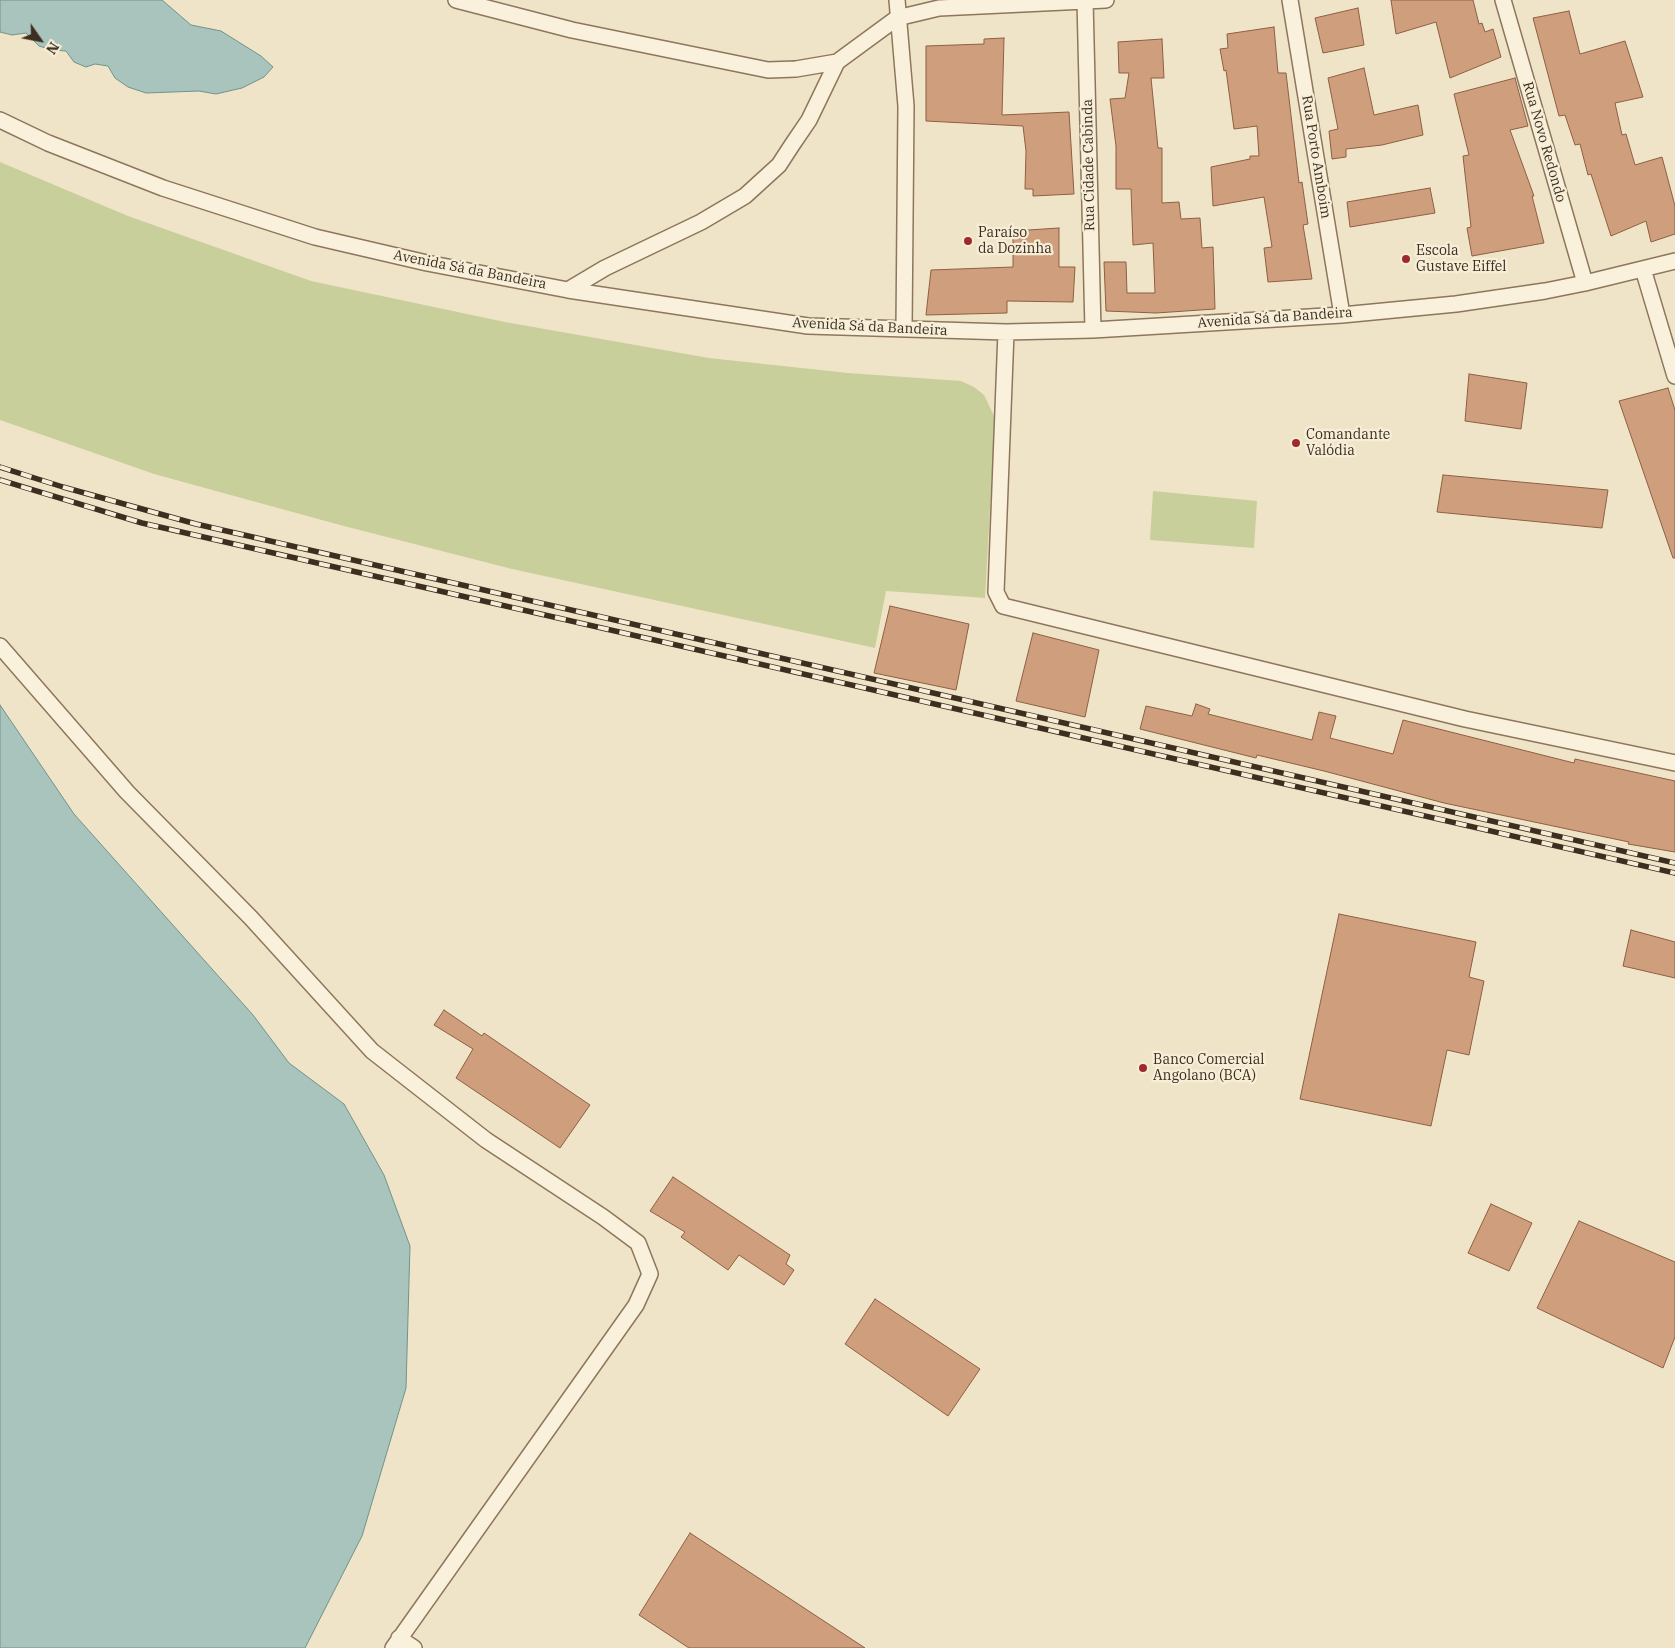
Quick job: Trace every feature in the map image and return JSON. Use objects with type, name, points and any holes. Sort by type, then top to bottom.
[{"type":"street","points":[[456,0],[572,30],[768,70],[796,69],[836,62],[897,18],[939,8],[1106,0]]},
{"type":"street","points":[[897,0],[897,18],[906,106],[904,329]]},
{"type":"street","name":"Rua Porto Amboim","points":[[1290,0],[1342,315]]},
{"type":"street","name":"Rua Novo Redondo","points":[[1503,0],[1585,284]]},
{"type":"street","name":"Rua Cidade Cabinda","points":[[1085,1],[1093,330]]},
{"type":"street","points":[[568,290],[605,268],[701,222],[745,196],[778,165],[809,120],[836,62]]},
{"type":"street","name":"Avenida Sá da Bandeira","points":[[0,120],[48,142],[163,188],[315,237],[427,263],[568,290],[808,326],[1006,332],[1093,330],[1342,315],[1456,304],[1585,284],[1675,261]]},
{"type":"street","points":[[1642,269],[1675,376]]},
{"type":"street","points":[[1006,332],[996,592],[1003,606],[1465,719],[1675,763]]},
{"type":"street","points":[[0,646],[128,792],[251,918],[372,1051],[486,1140],[603,1217],[638,1243],[650,1274],[636,1305],[396,1643],[414,1648]]},
{"type":"green space","points":[[0,162],[128,216],[311,281],[505,322],[709,358],[848,373],[961,381],[974,387],[984,395],[995,418],[985,598],[886,591],[875,648],[512,569],[340,525],[154,474],[0,420]]},
{"type":"green space","points":[[1153,491],[1257,501],[1254,548],[1150,540]]},
{"type":"water","points":[[0,0],[162,0],[191,25],[221,31],[261,56],[273,67],[264,77],[242,88],[216,94],[199,91],[146,93],[128,87],[115,78],[108,66],[95,64],[86,67],[74,62],[66,51],[52,50],[39,46],[26,33],[12,35],[0,32]]},
{"type":"water","points":[[0,705],[74,814],[253,1015],[289,1063],[344,1104],[384,1175],[410,1246],[406,1388],[362,1536],[305,1648],[0,1648]]},
{"type":"building","points":[[1391,0],[1473,0],[1479,24],[1482,23],[1485,32],[1493,29],[1501,57],[1450,78],[1436,22],[1396,34]]},
{"type":"building","points":[[1358,8],[1364,45],[1323,53],[1315,18]]},
{"type":"building","points":[[1569,11],[1580,54],[1625,41],[1643,97],[1615,103],[1622,135],[1626,134],[1635,165],[1662,157],[1675,206],[1675,234],[1651,242],[1646,221],[1611,236],[1591,174],[1588,175],[1580,144],[1575,145],[1565,115],[1559,116],[1533,18]]},
{"type":"building","points":[[1274,27],[1278,73],[1286,73],[1299,183],[1302,182],[1308,224],[1303,225],[1312,279],[1268,282],[1264,248],[1272,247],[1264,197],[1213,206],[1211,167],[1250,159],[1250,156],[1259,156],[1257,126],[1234,129],[1226,70],[1224,71],[1220,49],[1228,48],[1227,34]]},
{"type":"building","points":[[1004,38],[1002,115],[1069,112],[1074,194],[1033,196],[1033,189],[1025,189],[1026,151],[1023,126],[926,121],[926,46],[984,44],[984,39]]},
{"type":"building","points":[[1162,39],[1164,78],[1151,78],[1158,148],[1162,148],[1162,203],[1179,202],[1181,219],[1200,218],[1202,248],[1213,247],[1215,309],[1156,313],[1106,311],[1104,262],[1126,262],[1127,293],[1155,293],[1153,243],[1133,245],[1131,189],[1116,189],[1116,146],[1110,99],[1125,98],[1129,73],[1119,73],[1118,42]]},
{"type":"building","points":[[1364,68],[1374,115],[1418,105],[1423,135],[1382,145],[1346,149],[1346,157],[1332,159],[1329,131],[1338,129],[1328,78]]},
{"type":"building","points":[[1515,78],[1528,126],[1510,130],[1534,196],[1532,196],[1544,243],[1472,256],[1467,228],[1471,227],[1463,156],[1469,155],[1454,94]]},
{"type":"building","points":[[1430,188],[1435,213],[1350,227],[1347,202]]},
{"type":"building","points":[[1059,228],[1059,267],[1075,267],[1073,302],[1007,301],[1007,313],[926,315],[931,270],[1013,267],[1013,231]]},
{"type":"building","points":[[1469,374],[1527,383],[1521,429],[1465,421]]},
{"type":"building","points":[[1668,388],[1675,410],[1675,558],[1673,558],[1619,401]]},
{"type":"building","points":[[1443,475],[1608,490],[1602,528],[1437,512]]},
{"type":"building","points":[[890,606],[969,624],[956,690],[874,673]]},
{"type":"building","points":[[1033,633],[1099,650],[1085,717],[1016,701]]},
{"type":"building","points":[[1196,704],[1210,709],[1208,714],[1312,740],[1319,712],[1336,716],[1330,738],[1393,754],[1403,720],[1574,763],[1575,759],[1675,781],[1675,852],[1628,844],[1629,842],[1444,803],[1324,771],[1257,755],[1256,758],[1140,729],[1146,706],[1192,716]]},
{"type":"building","points":[[1339,914],[1476,942],[1469,977],[1484,981],[1469,1055],[1447,1050],[1431,1126],[1300,1099]]},
{"type":"building","points":[[1631,930],[1675,942],[1675,978],[1623,966]]},
{"type":"building","points":[[444,1010],[482,1036],[484,1033],[590,1105],[560,1148],[456,1078],[473,1049],[434,1025]]},
{"type":"building","points":[[673,1177],[790,1255],[786,1264],[794,1270],[784,1285],[739,1255],[728,1270],[681,1237],[685,1232],[650,1211]]},
{"type":"building","points":[[1491,1204],[1532,1223],[1509,1271],[1468,1253]]},
{"type":"building","points":[[1579,1221],[1675,1262],[1675,1337],[1663,1368],[1537,1308]]},
{"type":"building","points":[[875,1299],[980,1369],[948,1416],[845,1344]]},
{"type":"building","points":[[690,1533],[865,1648],[689,1648],[639,1615]]},
{"type":"railway","points":[[0,467],[63,487],[196,524],[1675,863]]},
{"type":"railway","points":[[0,480],[142,523],[1675,873]]},
{"type":"place","name":"Paraíso da Dozinha","points":[[968,241]]},
{"type":"place","name":"Escola Gustave Eiffel","points":[[1406,259]]},
{"type":"place","name":"Comandante Valódia","points":[[1296,443]]},
{"type":"place","name":"Banco Comercial Angolano (BCA)","points":[[1143,1068]]}]
